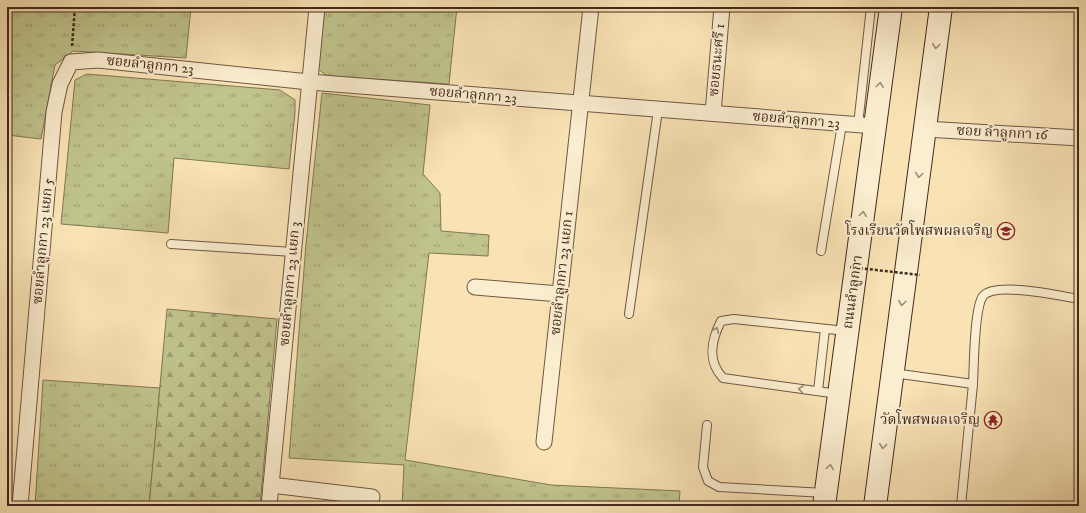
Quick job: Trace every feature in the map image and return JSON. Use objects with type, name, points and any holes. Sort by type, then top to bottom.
[{"type":"main road","name":"ถนนลำลูกกา","points":[[825,500],[848,332],[867,126],[891,7]]},
{"type":"main road","points":[[875,506],[941,7]]},
{"type":"street","name":"ซอยลำลูกกา 23 แยก 3","points":[[268,506],[317,7]]},
{"type":"street","name":"ซอยลำลูกกา 23 แยก 1","points":[[544,442],[590,7]]},
{"type":"street","name":"ซอยธนะศรี 1","points":[[713,113],[722,7]]},
{"type":"street","name":"ซอยลำลูกกา 23","points":[[71,62],[98,60],[309,82],[867,126]]},
{"type":"street","name":"ซอยลำลูกกา 23 แยก 5","points":[[20,506],[54,112],[60,84],[71,62]]},
{"type":"street","name":"ซอย ลำลูกกา 16","points":[[925,129],[1079,138]]},
{"type":"street","points":[[475,287],[560,294]]},
{"type":"street","points":[[271,485],[372,497]]},
{"type":"lane","points":[[867,126],[871,7]]},
{"type":"lane","points":[[629,314],[658,110]]},
{"type":"lane","points":[[821,251],[842,124]]},
{"type":"lane","points":[[171,244],[293,252]]},
{"type":"lane","points":[[961,506],[973,384],[978,311],[983,296],[991,290],[1004,288],[1079,299]]},
{"type":"lane","points":[[839,394],[723,378],[715,369],[711,354],[714,334],[720,321],[734,319],[848,332]]},
{"type":"lane","points":[[818,391],[826,330]]},
{"type":"lane","points":[[893,373],[973,384]]},
{"type":"lane","points":[[707,425],[703,467],[708,481],[719,487],[825,500]]},
{"type":"path","points":[[71,62],[75,7]]},
{"type":"path","points":[[850,267],[920,275]]},
{"type":"green space","points":[[7,7],[191,7],[186,58],[73,51],[55,65],[41,139],[7,135]]},
{"type":"green space","points":[[325,7],[457,7],[449,84],[327,76],[317,68]]},
{"type":"green space","points":[[87,74],[280,90],[295,100],[289,169],[174,158],[168,233],[61,224],[75,80]]},
{"type":"green space","points":[[322,93],[430,105],[423,174],[440,193],[441,231],[489,235],[488,256],[429,253],[405,460],[551,485],[680,491],[679,506],[402,506],[404,465],[289,458],[306,244]]},
{"type":"green space","points":[[167,309],[277,319],[260,506],[149,506]]},
{"type":"green space","points":[[43,380],[160,388],[149,506],[35,506]]},
{"type":"place","name":"โรงเรียนวัดโพสพผลเจริญ","points":[[1006,231]]},
{"type":"place","name":"วัดโพสพผลเจริญ","points":[[993,420]]}]
